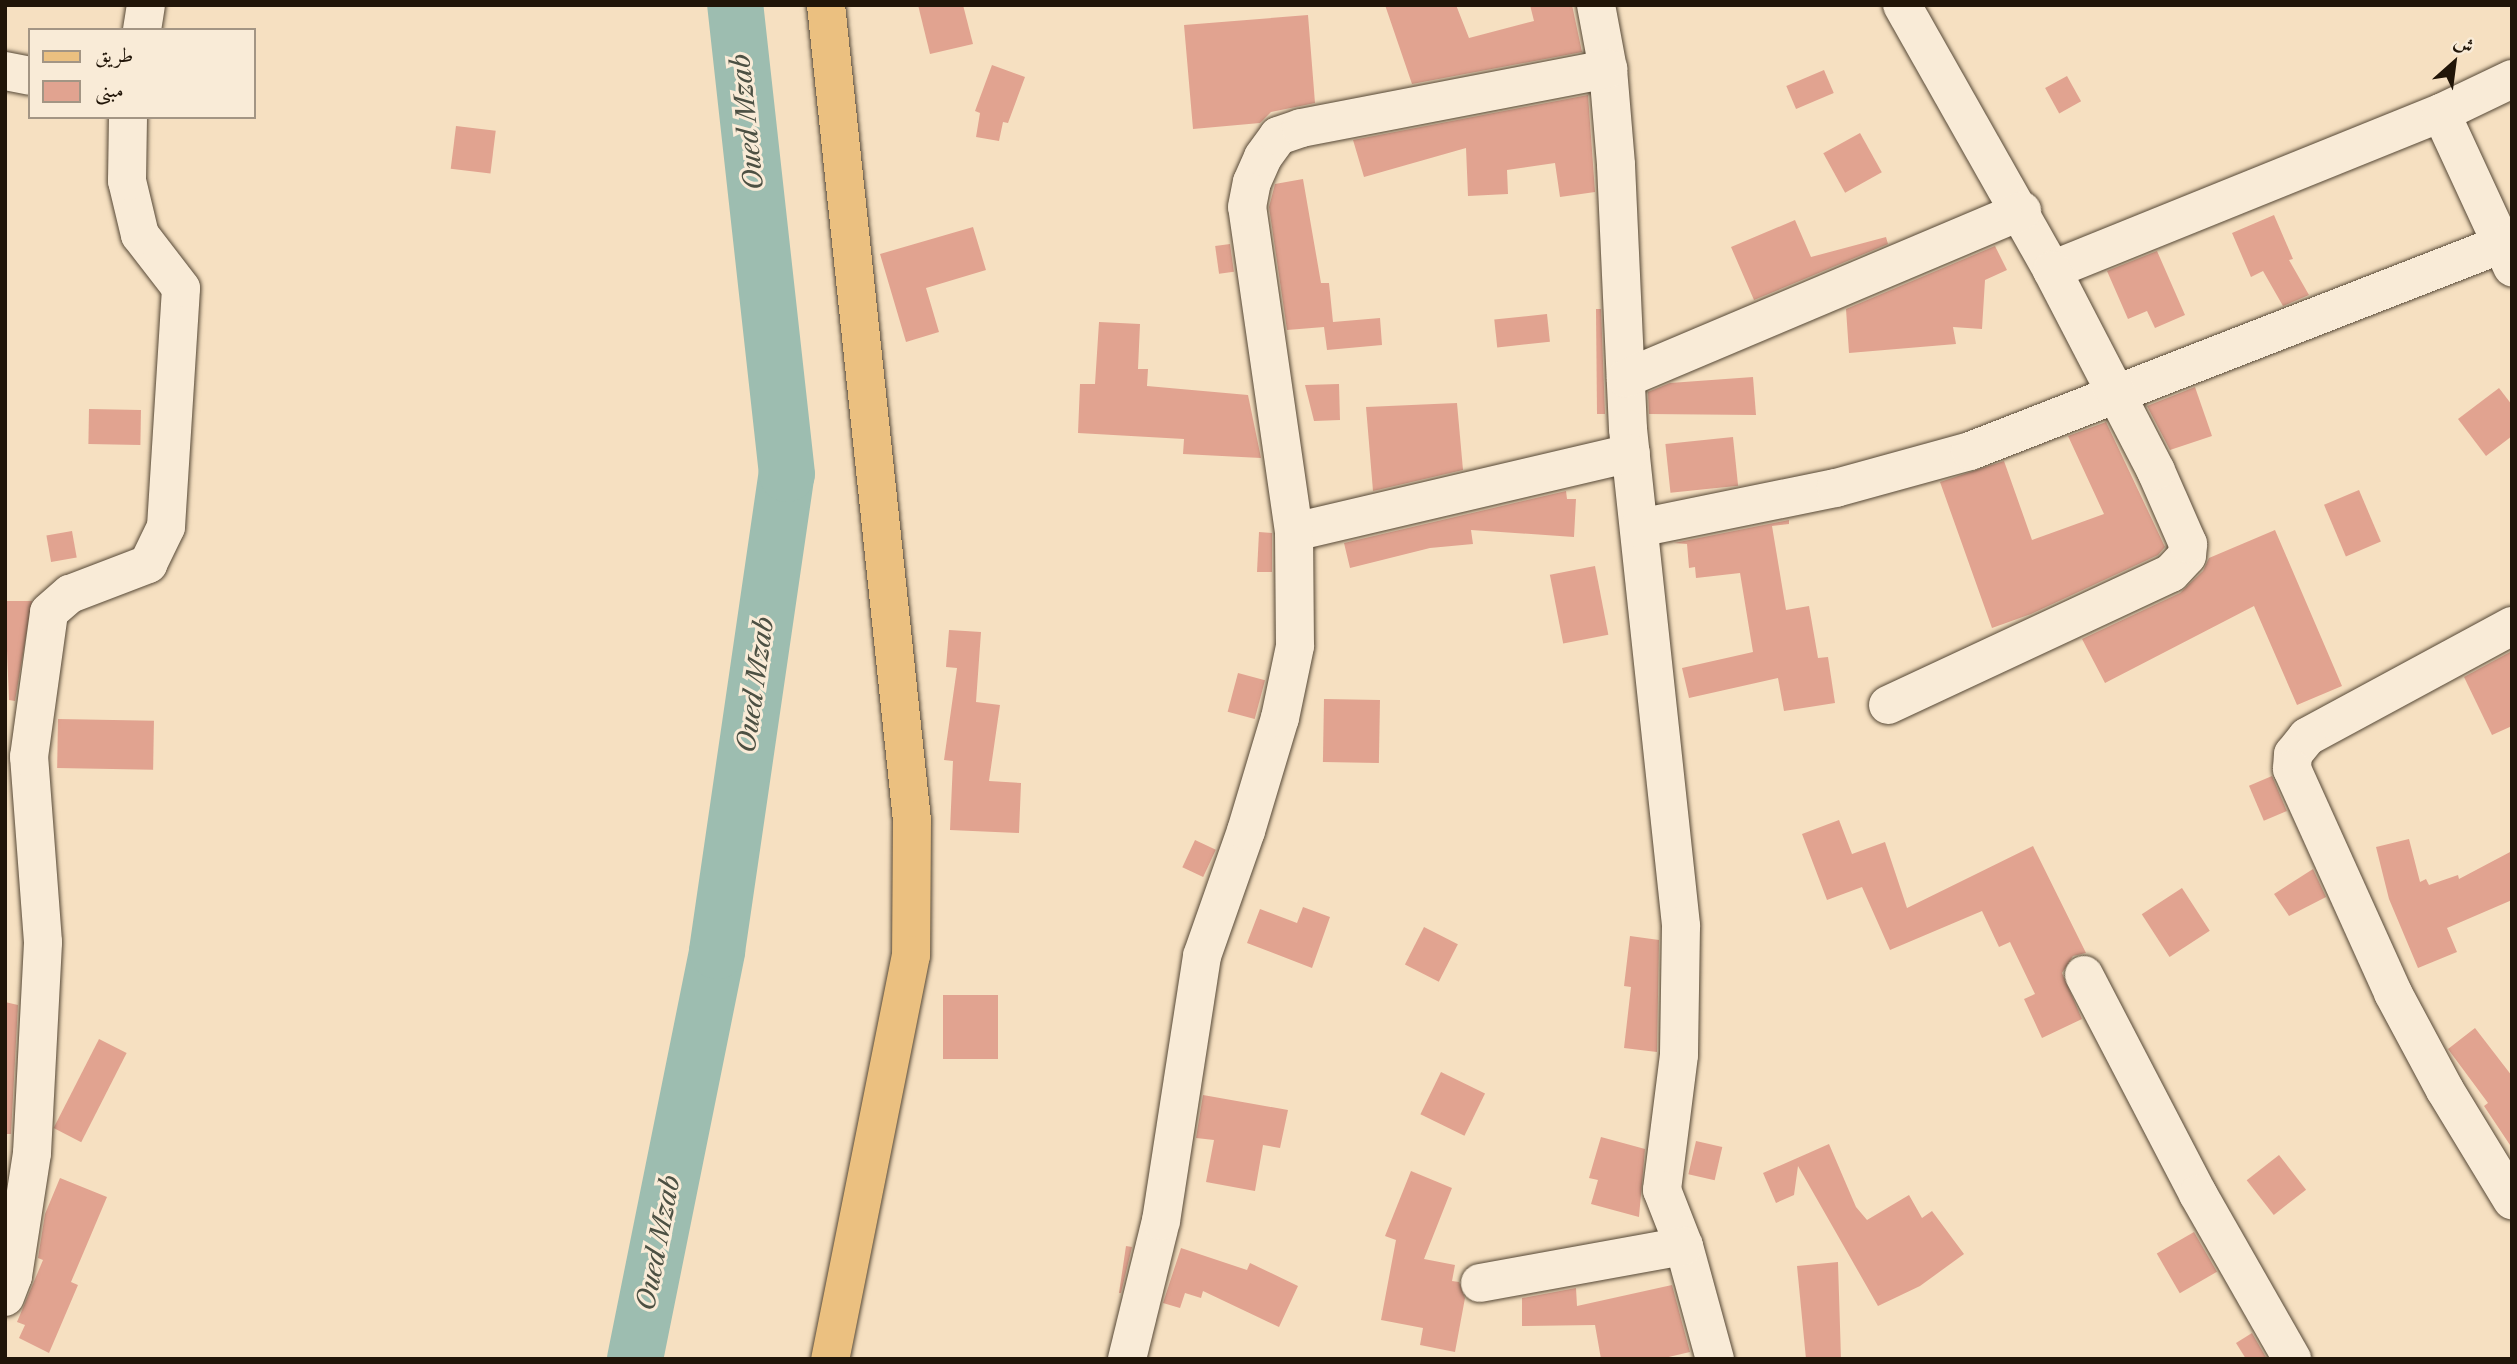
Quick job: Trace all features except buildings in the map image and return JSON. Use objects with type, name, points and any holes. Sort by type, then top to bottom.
[{"type":"main road","points":[[827,5],[912,820],[911,956],[830,1359]]},
{"type":"street","points":[[142,28],[146,5]]},
{"type":"street","points":[[1888,705],[2182,564],[2188,544],[2156,471],[2114,398],[2022,211],[1902,5]]},
{"type":"street","points":[[1600,7],[1608,69],[1631,453],[1681,926],[1679,1055],[1662,1190],[1684,1246],[1715,1359]]},
{"type":"street","points":[[1127,1359],[1161,1221],[1202,956],[1250,818],[1295,646],[1294,532],[1247,207],[1263,157],[1278,136],[1301,128],[1608,69]]},
{"type":"street","points":[[5,71],[28,76]]},
{"type":"street","points":[[2052,270],[2441,113],[2512,79]]},
{"type":"street","points":[[1639,528],[1836,488],[1970,451],[2507,255],[2441,113]]},
{"type":"street","points":[[5,1297],[13,1276],[32,1153],[43,942],[17,766],[49,612],[70,594],[148,564],[166,527],[181,288],[140,235],[127,181],[128,119]]},
{"type":"street","points":[[1626,378],[2022,211]]},
{"type":"street","points":[[1294,532],[1631,453]]},
{"type":"street","points":[[2512,626],[2307,737],[2293,754],[2292,769],[2393,993],[2445,1090],[2512,1200]]},
{"type":"street","points":[[2084,975],[2198,1194],[2292,1359]]},
{"type":"street","points":[[1480,1283],[1684,1246]]},
{"type":"waterway","name":"Oued Mzab","points":[[635,1359],[717,951],[787,474],[735,5]]}]
